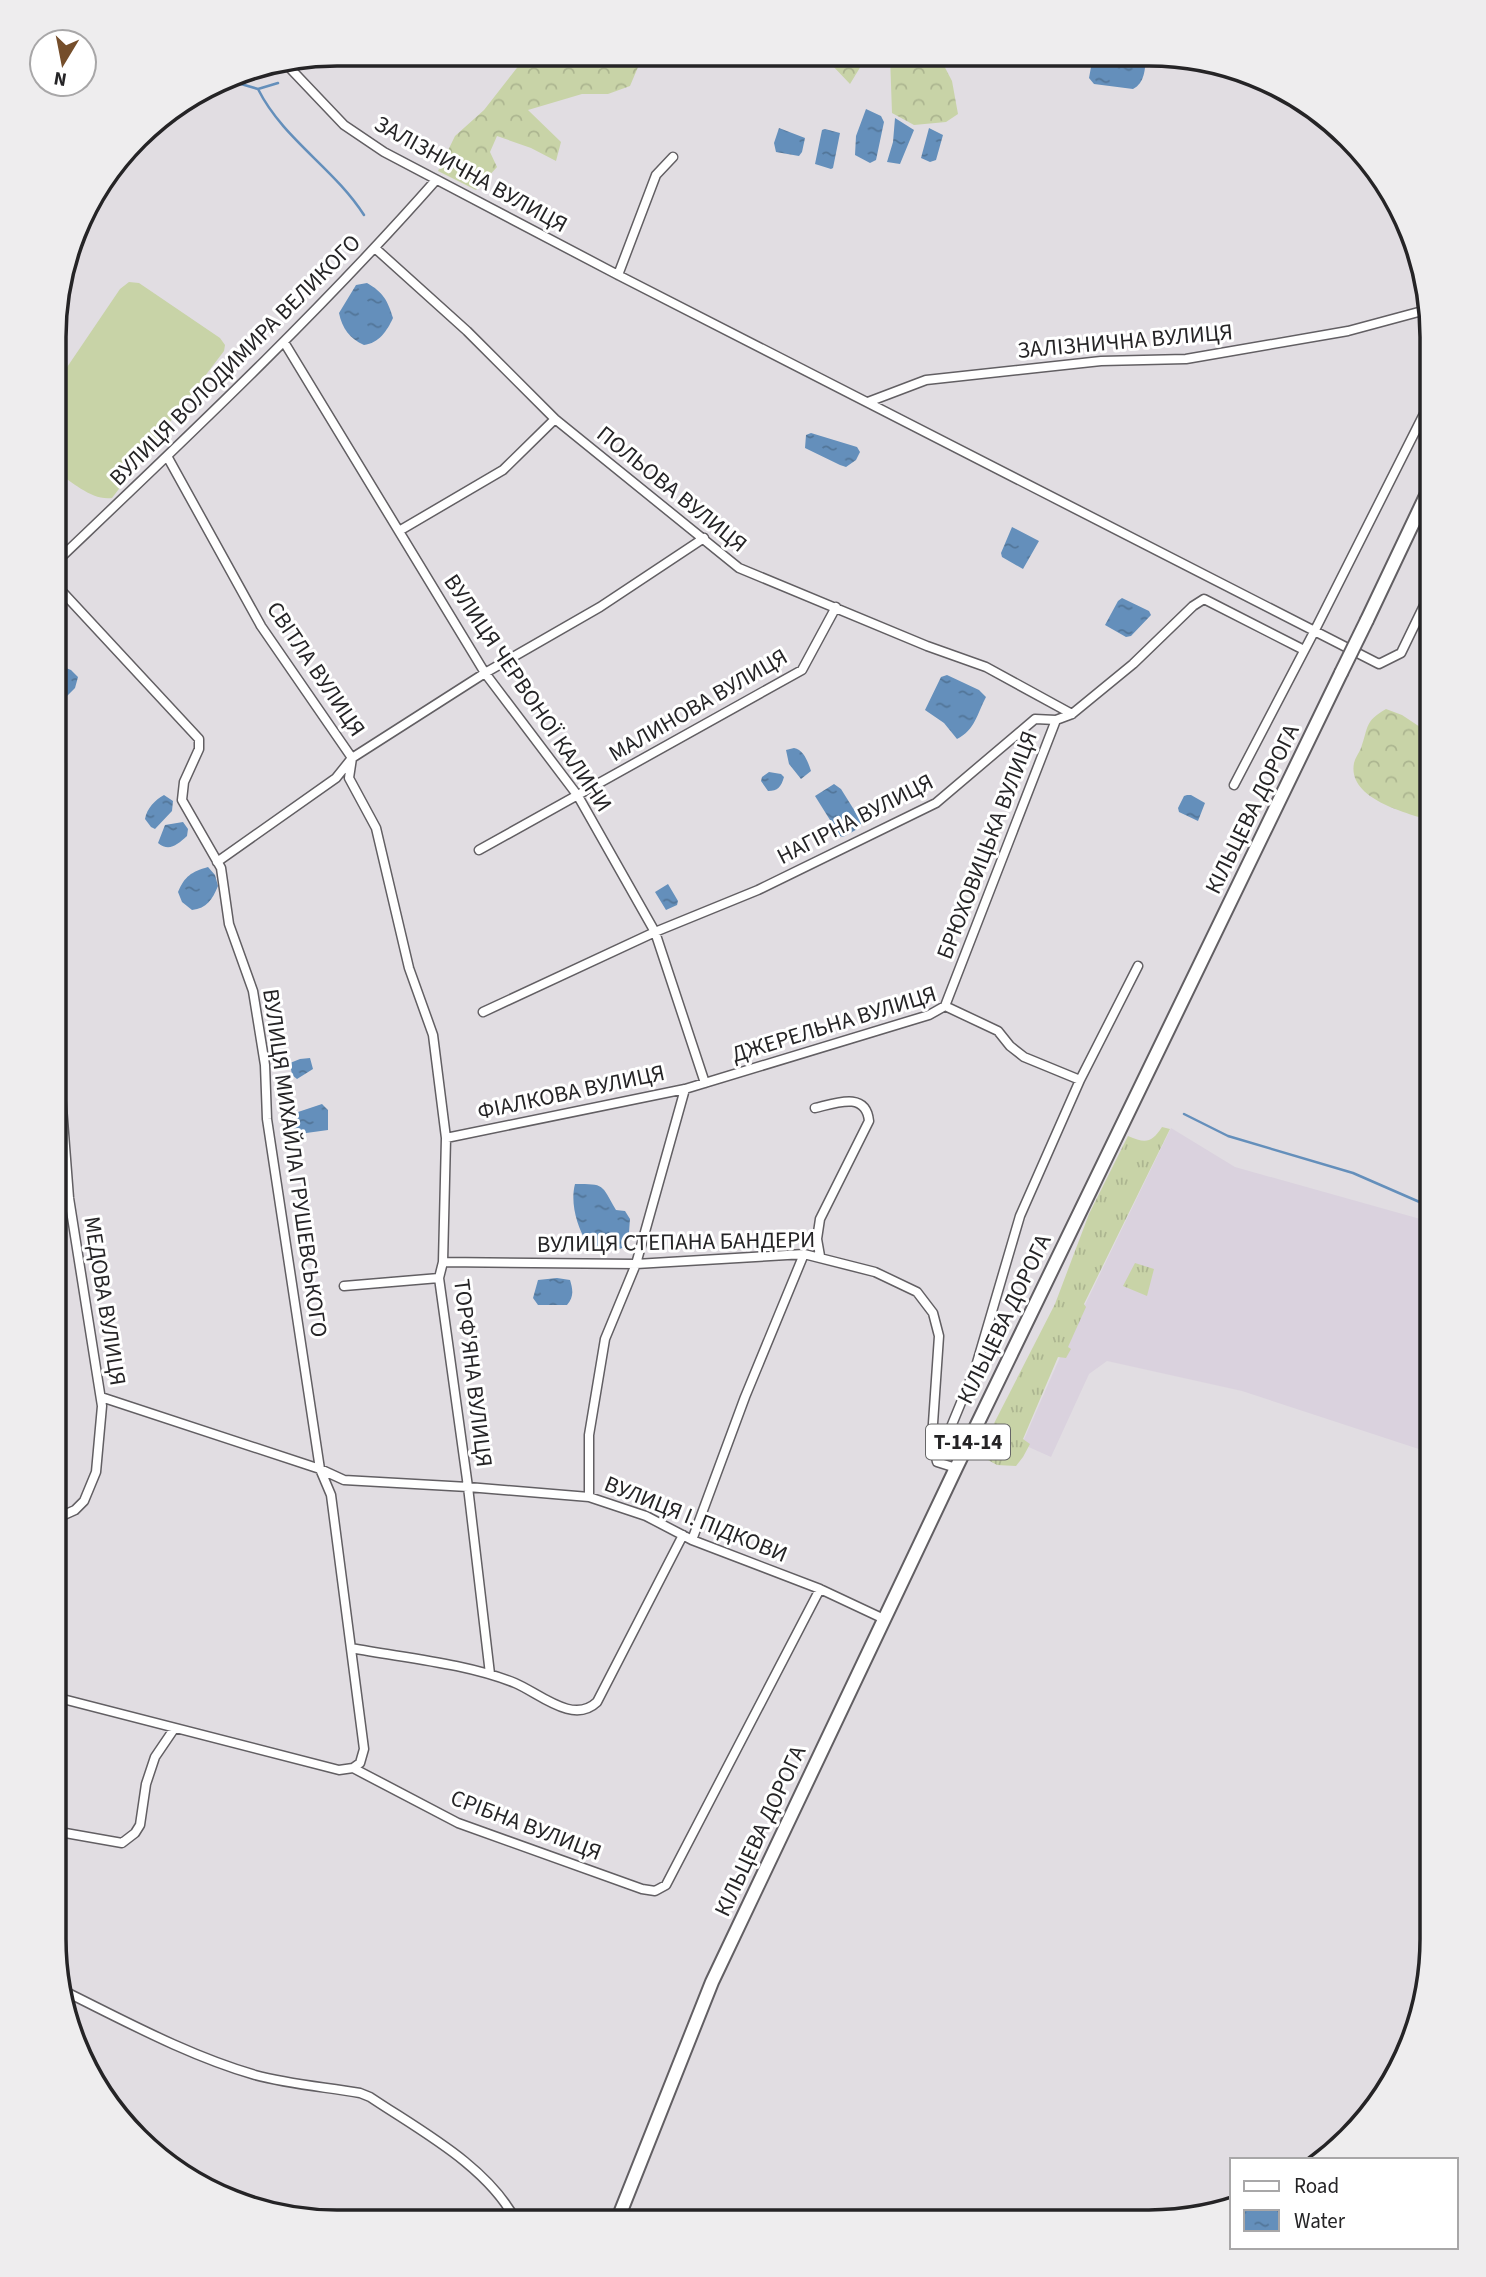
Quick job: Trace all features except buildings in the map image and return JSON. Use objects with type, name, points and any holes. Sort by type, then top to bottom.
[{"type":"highway","name":"КІЛЬЦЕВА ДОРОГА","points":[[621,2210],[712,1982],[956,1468],[1420,508]]},
{"type":"street","name":"ЗАЛІЗНИЧНА ВУЛИЦЯ","points":[[292,71],[344,125],[384,152],[618,275],[1379,664],[1390,661],[1401,653],[1420,614]]},
{"type":"street","points":[[618,275],[656,175],[673,157]]},
{"type":"street","name":"ВУЛИЦЯ ВОЛОДИМИРА ВЕЛИКОГО","points":[[66,552],[284,342],[376,249],[436,180]]},
{"type":"street","name":"ПОЛЬОВА ВУЛИЦЯ","points":[[376,249],[467,331],[555,419],[738,568],[995,671],[1072,714]]},
{"type":"street","name":"ЗАЛІЗНИЧНА ВУЛИЦЯ","points":[[868,402],[926,380],[1101,361],[1186,359],[1348,331],[1418,312]]},
{"type":"street","name":"ВУЛИЦЯ ЧЕРВОНОЇ КАЛИНИ","points":[[284,342],[485,673],[578,796],[655,932],[705,1083]]},
{"type":"street","points":[[399,531],[503,470],[555,419]]},
{"type":"street","points":[[1234,785],[1420,422]]},
{"type":"street","name":"СВІТЛА ВУЛИЦЯ","points":[[167,456],[261,626],[352,758],[349,778],[376,828],[409,968],[433,1035]]},
{"type":"street","points":[[217,862],[335,778],[352,758],[485,673],[600,607],[704,538]]},
{"type":"street","name":"ВУЛИЦЯ МИХАЙЛА ГРУШЕВСЬКОГО","points":[[66,596],[199,738],[199,749],[184,782],[182,800],[220,868],[229,924],[253,991],[265,1065],[267,1119],[320,1469],[331,1495],[364,1749],[360,1763],[353,1768]]},
{"type":"street","name":"БРЮХОВИЦЬКА ВУЛИЦЯ","points":[[945,1006],[1056,720],[1072,714],[1133,664],[1193,606],[1204,599],[1304,650]]},
{"type":"street","name":"МАЛИНОВА ВУЛИЦЯ","points":[[479,849],[802,670],[836,607]]},
{"type":"street","name":"НАГІРНА ВУЛИЦЯ","points":[[482,1012],[655,932],[758,890],[936,803],[1035,719],[1056,720]]},
{"type":"street","points":[[956,1468],[937,1462],[976,1366],[1020,1216],[1080,1080],[1138,965]]},
{"type":"street","name":"ДЖЕРЕЛЬНА ВУЛИЦЯ","points":[[705,1083],[929,1015],[945,1006],[998,1031],[1010,1046],[1024,1057],[1080,1080]]},
{"type":"street","name":"ТОРФ'ЯНА ВУЛИЦЯ","points":[[433,1035],[446,1138],[443,1262],[439,1278],[468,1486],[490,1674]]},
{"type":"street","name":"ФІАЛКОВА ВУЛИЦЯ","points":[[446,1138],[705,1083]]},
{"type":"street","points":[[589,1497],[589,1434],[605,1339],[636,1264],[685,1089]]},
{"type":"street","points":[[815,1108],[853,1100],[861,1103],[869,1115],[869,1121],[820,1219],[817,1239],[820,1256]]},
{"type":"street","name":"МЕДОВА ВУЛИЦЯ","points":[[66,1159],[69,1198],[101,1397],[96,1472],[84,1501],[66,1514]]},
{"type":"street","points":[[66,1201],[69,1198]]},
{"type":"street","points":[[692,1540],[745,1397],[804,1254]]},
{"type":"street","name":"ВУЛИЦЯ СТЕПАНА БАНДЕРИ","points":[[443,1262],[636,1264],[804,1254],[875,1272],[917,1292],[933,1313],[939,1336],[932,1438],[937,1462]]},
{"type":"street","points":[[344,1286],[439,1278]]},
{"type":"street","name":"ВУЛИЦЯ І. ПІДКОВИ","points":[[101,1397],[320,1469],[344,1480],[468,1486],[589,1497],[646,1516],[692,1540],[820,1589],[884,1619]]},
{"type":"street","points":[[351,1648],[490,1674],[517,1684],[568,1710],[590,1709],[597,1702],[682,1535]]},
{"type":"street","name":"СРІБНА ВУЛИЦЯ","points":[[66,1699],[339,1770],[353,1768],[458,1823],[642,1889],[655,1891],[666,1885],[820,1589]]},
{"type":"street","points":[[66,1833],[122,1843],[135,1833],[140,1825],[146,1783],[155,1757],[173,1729]]},
{"type":"street","points":[[73,1995],[178,2048],[262,2077],[360,2093],[370,2097],[465,2161],[510,2210]]},
{"type":"shaded area","points":[[1171,1128],[1235,1167],[1420,1219],[1420,1449],[1242,1391],[1107,1361],[1089,1374],[1051,1457],[1022,1444],[1064,1348]]},
{"type":"green space","points":[[518,66],[638,66],[630,86],[608,94],[582,94],[528,110],[561,142],[556,161],[531,148],[497,136],[490,152],[497,167],[476,190],[438,171],[455,136],[484,110]]},
{"type":"green space","points":[[833,66],[861,66],[850,84]]},
{"type":"green space","points":[[890,66],[944,66],[952,81],[958,114],[946,122],[914,125],[892,113]]},
{"type":"green space","points":[[129,282],[139,283],[220,338],[225,345],[224,351],[112,498],[105,498],[90,494],[66,479],[66,369],[120,289]]},
{"type":"green space","points":[[1386,709],[1402,715],[1420,727],[1420,817],[1394,809],[1369,795],[1354,776],[1355,761],[1368,725]]},
{"type":"green space","points":[[1162,1127],[1170,1129],[1084,1304],[1086,1307],[1068,1347],[1071,1349],[1066,1358],[1058,1357],[1023,1439],[1030,1444],[1016,1466],[997,1465],[988,1460],[984,1443],[1055,1304],[1089,1214],[1128,1136],[1139,1140],[1151,1139]]},
{"type":"green space","points":[[1135,1263],[1154,1269],[1147,1296],[1123,1286]]},
{"type":"water","points":[[1091,66],[1145,66],[1142,79],[1133,89],[1094,84],[1089,78]]},
{"type":"water","points":[[866,109],[881,116],[884,122],[876,160],[870,163],[855,155],[856,136]]},
{"type":"water","points":[[895,118],[914,130],[900,164],[887,162],[893,142]]},
{"type":"water","points":[[779,128],[805,138],[799,156],[776,152],[774,143]]},
{"type":"water","points":[[929,128],[943,135],[936,160],[930,162],[921,158]]},
{"type":"water","points":[[822,130],[840,133],[831,169],[815,164]]},
{"type":"water","points":[[367,283],[384,298],[393,318],[382,336],[364,345],[347,332],[339,313],[356,285]]},
{"type":"water","points":[[811,433],[857,447],[860,452],[856,460],[846,467],[840,465],[805,448],[806,435]]},
{"type":"water","points":[[1012,527],[1039,541],[1023,569],[1002,557],[1001,553]]},
{"type":"water","points":[[1122,598],[1149,611],[1151,615],[1131,636],[1126,637],[1105,625]]},
{"type":"water","points":[[66,668],[78,677],[75,688],[66,697]]},
{"type":"water","points":[[947,675],[979,690],[986,697],[972,726],[957,739],[944,723],[925,710],[941,677]]},
{"type":"water","points":[[794,748],[803,754],[811,771],[801,779],[789,764],[786,750]]},
{"type":"water","points":[[769,772],[784,777],[779,788],[768,791],[761,781]]},
{"type":"water","points":[[834,784],[841,789],[861,821],[861,827],[843,837],[815,796]]},
{"type":"water","points":[[164,795],[173,801],[172,811],[155,829],[145,819],[146,815],[152,805]]},
{"type":"water","points":[[1187,795],[1205,803],[1198,821],[1179,812],[1178,808]]},
{"type":"water","points":[[183,822],[188,829],[187,836],[169,847],[158,843],[165,825]]},
{"type":"water","points":[[208,867],[215,875],[218,886],[208,903],[192,910],[182,902],[178,892],[189,875]]},
{"type":"water","points":[[668,884],[678,901],[677,905],[666,910],[655,892]]},
{"type":"water","points":[[310,1058],[313,1069],[297,1079],[292,1075],[290,1063]]},
{"type":"water","points":[[322,1104],[328,1110],[328,1130],[299,1134],[292,1128],[292,1114]]},
{"type":"water","points":[[575,1184],[601,1187],[616,1210],[625,1211],[630,1219],[628,1245],[613,1250],[587,1243],[575,1215]]},
{"type":"water","points":[[538,1280],[570,1280],[572,1293],[567,1305],[538,1305],[533,1298]]},
{"type":"waterway","points":[[242,84],[258,89],[278,83]]},
{"type":"waterway","points":[[258,89],[281,123],[352,198],[364,215]]},
{"type":"waterway","points":[[1184,1114],[1228,1136],[1353,1173],[1420,1202]]}]
